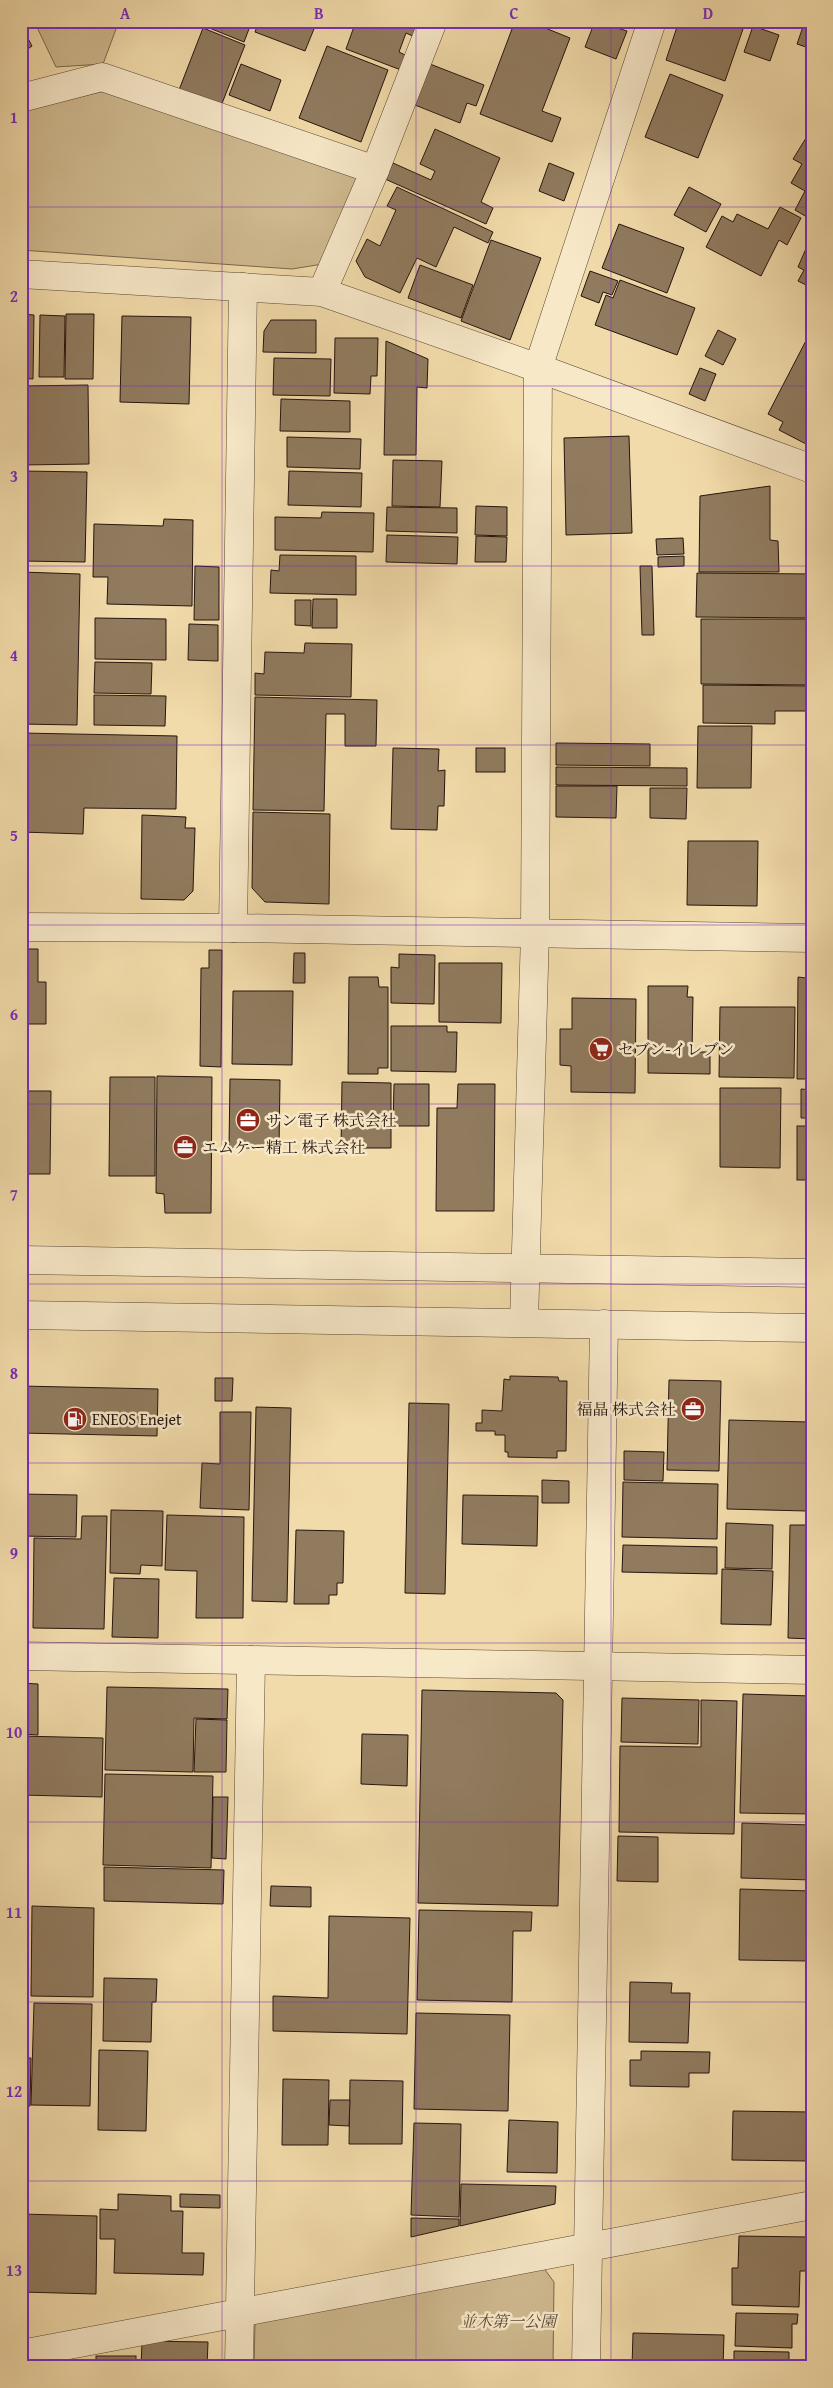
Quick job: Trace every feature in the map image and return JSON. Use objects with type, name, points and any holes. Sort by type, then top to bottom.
[{"type":"street","points":[[322,292],[375,170],[433,21]]},
{"type":"street","points":[[524,1322],[535,932],[538,368],[652,21]]},
{"type":"street","points":[[21,98],[102,77],[375,170]]},
{"type":"street","points":[[21,274],[322,292],[538,368],[812,469]]},
{"type":"street","points":[[233,928],[243,287]]},
{"type":"street","points":[[21,927],[535,932],[812,938]]},
{"type":"street","points":[[21,1260],[812,1273]]},
{"type":"street","points":[[21,1315],[812,1328]]},
{"type":"street","points":[[586,2367],[604,1324]]},
{"type":"street","points":[[21,1656],[812,1670]]},
{"type":"street","points":[[239,2367],[252,1660]]},
{"type":"street","points":[[21,2354],[812,2205]]},
{"type":"green space","points":[[34,21],[119,21],[103,64],[56,67]]},
{"type":"green space","points":[[104,91],[360,178],[323,264],[292,269],[21,250],[21,111]]},
{"type":"green space","name":"並木第一公園","points":[[543,2267],[554,2282],[553,2367],[254,2367],[255,2322]]},
{"type":"building","points":[[204,21],[252,21],[244,42],[202,25]]},
{"type":"building","points":[[259,21],[323,21],[321,27],[316,24],[305,51],[255,32]]},
{"type":"building","points":[[356,21],[415,21],[420,23],[415,37],[406,33],[399,52],[407,56],[401,70],[346,49]]},
{"type":"building","points":[[515,21],[528,21],[570,38],[542,111],[561,118],[552,142],[480,114]]},
{"type":"building","points":[[595,21],[627,31],[616,59],[585,47]]},
{"type":"building","points":[[679,21],[720,21],[743,29],[725,81],[666,60]]},
{"type":"building","points":[[805,21],[812,21],[812,49],[797,44]]},
{"type":"building","points":[[753,26],[779,35],[770,61],[744,52]]},
{"type":"building","points":[[203,28],[245,45],[221,106],[179,90]]},
{"type":"building","points":[[24,31],[32,46],[25,51],[21,45],[21,33]]},
{"type":"building","points":[[327,46],[388,70],[361,142],[299,118]]},
{"type":"building","points":[[241,64],[281,80],[270,111],[229,95]]},
{"type":"building","points":[[430,64],[484,85],[476,106],[467,103],[460,123],[415,105]]},
{"type":"building","points":[[670,74],[723,95],[698,158],[645,137]]},
{"type":"building","points":[[435,129],[500,158],[481,202],[493,208],[486,224],[385,179],[393,163],[431,180],[435,171],[420,164]]},
{"type":"building","points":[[811,130],[812,220],[795,210],[805,191],[791,183],[802,164],[793,159]]},
{"type":"building","points":[[549,163],[574,173],[564,201],[539,191]]},
{"type":"building","points":[[397,187],[493,232],[488,243],[454,227],[436,267],[417,258],[400,293],[365,277],[356,261],[367,239],[380,246],[396,210],[387,206]]},
{"type":"building","points":[[689,187],[721,204],[706,232],[674,215]]},
{"type":"building","points":[[780,207],[801,218],[787,245],[779,240],[761,276],[706,247],[722,216],[733,222],[737,214],[768,229]]},
{"type":"building","points":[[619,224],[684,248],[667,293],[602,268]]},
{"type":"building","points":[[491,240],[541,258],[510,340],[461,321]]},
{"type":"building","points":[[808,244],[812,246],[812,288],[798,281],[804,270],[798,267]]},
{"type":"building","points":[[420,265],[473,285],[461,318],[408,298]]},
{"type":"building","points":[[590,271],[618,281],[612,295],[603,292],[599,303],[581,296]]},
{"type":"building","points":[[620,280],[695,308],[677,355],[595,325],[606,295],[613,298]]},
{"type":"building","points":[[21,314],[34,315],[33,379],[21,378]]},
{"type":"building","points":[[66,314],[94,314],[93,379],[65,379]]},
{"type":"building","points":[[40,315],[65,316],[64,377],[39,377]]},
{"type":"building","points":[[122,316],[191,317],[189,404],[120,402]]},
{"type":"building","points":[[271,320],[316,320],[316,353],[263,352],[264,331]]},
{"type":"building","points":[[812,329],[812,432],[806,444],[779,430],[783,422],[768,414]]},
{"type":"building","points":[[718,330],[736,339],[723,365],[705,356]]},
{"type":"building","points":[[335,338],[378,338],[377,376],[371,376],[370,394],[334,393]]},
{"type":"building","points":[[386,341],[428,359],[427,388],[417,387],[416,455],[384,455]]},
{"type":"building","points":[[274,358],[331,359],[330,396],[273,395]]},
{"type":"building","points":[[700,368],[716,374],[705,401],[689,394]]},
{"type":"building","points":[[88,385],[89,464],[21,465],[21,386]]},
{"type":"building","points":[[281,399],[350,401],[350,432],[280,431]]},
{"type":"building","points":[[629,436],[632,533],[566,535],[564,438]]},
{"type":"building","points":[[287,437],[361,439],[360,469],[287,467]]},
{"type":"building","points":[[393,460],[442,461],[440,507],[392,506]]},
{"type":"building","points":[[21,471],[87,472],[85,562],[21,561]]},
{"type":"building","points":[[289,471],[362,473],[361,507],[288,505]]},
{"type":"building","points":[[770,486],[770,540],[778,541],[779,572],[699,572],[700,496]]},
{"type":"building","points":[[476,506],[507,507],[507,536],[475,535]]},
{"type":"building","points":[[387,507],[457,508],[457,533],[386,531]]},
{"type":"building","points":[[322,512],[374,513],[373,552],[275,550],[275,517],[321,518]]},
{"type":"building","points":[[164,519],[193,520],[192,606],[107,604],[108,577],[93,577],[94,524],[163,526]]},
{"type":"building","points":[[387,535],[458,537],[457,564],[386,562]]},
{"type":"building","points":[[476,536],[507,537],[506,562],[475,562]]},
{"type":"building","points":[[683,538],[684,554],[657,555],[656,539]]},
{"type":"building","points":[[280,555],[356,556],[356,595],[270,593],[271,570],[279,571]]},
{"type":"building","points":[[684,556],[684,566],[658,567],[658,557]]},
{"type":"building","points":[[195,566],[219,567],[219,620],[194,620]]},
{"type":"building","points":[[640,566],[652,566],[654,635],[642,635]]},
{"type":"building","points":[[21,572],[80,574],[77,725],[21,724]]},
{"type":"building","points":[[697,573],[812,574],[812,618],[696,617]]},
{"type":"building","points":[[313,599],[337,599],[337,628],[312,628]]},
{"type":"building","points":[[295,600],[311,600],[311,626],[295,625]]},
{"type":"building","points":[[95,618],[166,619],[166,660],[95,659]]},
{"type":"building","points":[[701,619],[812,619],[812,685],[701,684]]},
{"type":"building","points":[[189,624],[218,625],[218,661],[188,660]]},
{"type":"building","points":[[305,643],[352,644],[351,697],[255,695],[255,673],[264,674],[265,652],[304,653]]},
{"type":"building","points":[[95,662],[152,663],[151,694],[94,693]]},
{"type":"building","points":[[703,685],[812,686],[812,711],[775,711],[775,724],[703,723]]},
{"type":"building","points":[[94,695],[166,696],[165,726],[94,725]]},
{"type":"building","points":[[255,697],[377,700],[376,746],[345,746],[345,714],[326,714],[324,811],[253,810]]},
{"type":"building","points":[[698,726],[752,726],[751,788],[697,788]]},
{"type":"building","points":[[21,733],[177,736],[176,809],[84,808],[83,834],[21,832]]},
{"type":"building","points":[[556,743],[650,744],[650,766],[556,765]]},
{"type":"building","points":[[393,748],[439,749],[438,771],[445,770],[444,806],[438,806],[437,830],[391,829]]},
{"type":"building","points":[[476,748],[505,748],[505,772],[476,772]]},
{"type":"building","points":[[556,767],[687,768],[687,786],[556,785]]},
{"type":"building","points":[[556,786],[617,786],[616,818],[556,817]]},
{"type":"building","points":[[650,788],[687,788],[686,819],[650,818]]},
{"type":"building","points":[[253,812],[330,814],[329,904],[265,902],[252,888]]},
{"type":"building","points":[[142,815],[186,817],[185,828],[195,828],[193,891],[184,900],[141,899]]},
{"type":"building","points":[[21,837],[24,837],[24,891],[21,890]]},
{"type":"building","points":[[688,841],[758,841],[757,906],[687,905]]},
{"type":"building","points":[[21,949],[38,949],[38,982],[46,982],[46,1024],[21,1024]]},
{"type":"building","points":[[209,950],[222,950],[221,1067],[200,1066],[201,968],[209,968]]},
{"type":"building","points":[[294,953],[305,953],[305,983],[293,983]]},
{"type":"building","points":[[399,954],[435,955],[434,1004],[391,1003],[391,967],[399,968]]},
{"type":"building","points":[[806,961],[812,961],[812,1079],[797,1079],[798,977],[806,978]]},
{"type":"building","points":[[439,963],[502,963],[501,1023],[439,1022]]},
{"type":"building","points":[[349,977],[378,977],[379,987],[388,987],[388,1068],[378,1068],[378,1074],[348,1074]]},
{"type":"building","points":[[648,986],[688,986],[687,997],[693,997],[692,1052],[710,1052],[710,1074],[648,1073]]},
{"type":"building","points":[[233,991],[293,991],[292,1065],[232,1064]]},
{"type":"building","points":[[572,998],[636,999],[635,1093],[571,1092],[571,1066],[560,1065],[560,1029],[572,1029]]},
{"type":"building","points":[[720,1007],[795,1007],[794,1078],[719,1077]]},
{"type":"building","points":[[391,1026],[447,1026],[447,1032],[457,1032],[456,1072],[391,1071]]},
{"type":"building","points":[[157,1076],[212,1077],[211,1213],[165,1213],[164,1194],[156,1193]]},
{"type":"building","points":[[110,1077],[155,1077],[155,1176],[109,1176]]},
{"type":"building","points":[[230,1079],[280,1080],[279,1148],[229,1148]]},
{"type":"building","points":[[342,1082],[391,1083],[391,1148],[341,1148]]},
{"type":"building","points":[[394,1084],[429,1084],[429,1126],[393,1126]]},
{"type":"building","points":[[458,1084],[495,1084],[494,1211],[436,1211],[437,1108],[457,1108]]},
{"type":"building","points":[[720,1088],[781,1088],[780,1168],[720,1167]]},
{"type":"building","points":[[801,1089],[812,1090],[812,1118],[801,1118]]},
{"type":"building","points":[[21,1091],[51,1091],[50,1174],[21,1174]]},
{"type":"building","points":[[797,1126],[810,1126],[810,1180],[797,1180]]},
{"type":"building","points":[[510,1376],[558,1377],[559,1381],[567,1381],[566,1451],[557,1451],[557,1458],[508,1457],[508,1452],[505,1452],[505,1435],[495,1435],[495,1431],[476,1431],[476,1423],[482,1423],[482,1410],[502,1411],[504,1379],[510,1380]]},
{"type":"building","points":[[215,1378],[233,1378],[232,1401],[215,1401]]},
{"type":"building","points":[[669,1380],[721,1381],[719,1471],[667,1470]]},
{"type":"building","points":[[21,1386],[158,1389],[157,1436],[21,1433]]},
{"type":"building","points":[[409,1403],[449,1404],[445,1594],[405,1593]]},
{"type":"building","points":[[256,1407],[291,1408],[287,1602],[252,1601]]},
{"type":"building","points":[[220,1412],[251,1412],[249,1510],[200,1508],[202,1463],[220,1464]]},
{"type":"building","points":[[729,1420],[809,1422],[807,1511],[727,1509]]},
{"type":"building","points":[[624,1451],[664,1452],[663,1481],[624,1480]]},
{"type":"building","points":[[542,1480],[569,1481],[569,1503],[542,1503]]},
{"type":"building","points":[[623,1482],[718,1484],[717,1539],[622,1537]]},
{"type":"building","points":[[21,1494],[77,1495],[76,1537],[21,1536]]},
{"type":"building","points":[[463,1495],[538,1496],[537,1546],[462,1544]]},
{"type":"building","points":[[111,1510],[163,1511],[162,1566],[141,1565],[140,1574],[110,1573]]},
{"type":"building","points":[[167,1515],[244,1517],[243,1618],[196,1618],[197,1571],[165,1570]]},
{"type":"building","points":[[82,1516],[107,1516],[104,1629],[33,1628],[34,1538],[81,1539]]},
{"type":"building","points":[[726,1523],[773,1525],[772,1569],[725,1568]]},
{"type":"building","points":[[790,1525],[812,1525],[812,1639],[788,1638]]},
{"type":"building","points":[[296,1530],[344,1531],[343,1583],[337,1583],[337,1595],[329,1595],[329,1604],[294,1604]]},
{"type":"building","points":[[623,1545],[717,1547],[717,1574],[622,1572]]},
{"type":"building","points":[[722,1569],[773,1571],[771,1625],[721,1624]]},
{"type":"building","points":[[114,1578],[159,1579],[158,1638],[112,1637]]},
{"type":"building","points":[[21,1683],[38,1684],[38,1735],[21,1734]]},
{"type":"building","points":[[107,1687],[228,1689],[227,1719],[194,1718],[193,1772],[105,1770]]},
{"type":"building","points":[[422,1690],[556,1693],[563,1700],[558,1906],[418,1903]]},
{"type":"building","points":[[743,1694],[812,1696],[812,1814],[740,1813]]},
{"type":"building","points":[[622,1698],[699,1700],[698,1744],[621,1742]]},
{"type":"building","points":[[701,1700],[737,1701],[734,1834],[619,1832],[620,1746],[701,1747]]},
{"type":"building","points":[[196,1719],[227,1720],[226,1772],[194,1772]]},
{"type":"building","points":[[362,1734],[408,1735],[407,1786],[361,1784]]},
{"type":"building","points":[[21,1736],[103,1738],[102,1797],[21,1795]]},
{"type":"building","points":[[105,1774],[213,1776],[211,1868],[103,1865]]},
{"type":"building","points":[[213,1797],[228,1797],[226,1859],[212,1858]]},
{"type":"building","points":[[742,1823],[812,1825],[812,1880],[741,1878]]},
{"type":"building","points":[[618,1836],[658,1837],[658,1882],[617,1881]]},
{"type":"building","points":[[104,1867],[224,1870],[223,1904],[104,1901]]},
{"type":"building","points":[[271,1886],[311,1887],[311,1907],[270,1906]]},
{"type":"building","points":[[740,1889],[812,1891],[809,1961],[739,1960]]},
{"type":"building","points":[[32,1906],[94,1908],[93,1997],[31,1996]]},
{"type":"building","points":[[419,1910],[532,1912],[531,1931],[513,1931],[512,2002],[417,2000]]},
{"type":"building","points":[[329,1916],[410,1918],[407,2034],[273,2031],[273,1996],[328,1998]]},
{"type":"building","points":[[104,1978],[157,1979],[156,2002],[152,2002],[151,2042],[103,2041]]},
{"type":"building","points":[[630,1982],[672,1983],[671,1993],[690,1993],[688,2043],[629,2042]]},
{"type":"building","points":[[34,2003],[92,2004],[90,2106],[31,2105]]},
{"type":"building","points":[[416,2013],[510,2015],[508,2111],[414,2109]]},
{"type":"building","points":[[99,2050],[148,2051],[146,2131],[98,2130]]},
{"type":"building","points":[[641,2051],[710,2052],[709,2073],[689,2073],[689,2087],[630,2086],[630,2060],[641,2060]]},
{"type":"building","points":[[21,2058],[31,2058],[30,2106],[21,2106]]},
{"type":"building","points":[[283,2079],[329,2080],[328,2145],[282,2145]]},
{"type":"building","points":[[350,2080],[403,2081],[402,2144],[349,2144]]},
{"type":"building","points":[[330,2100],[350,2100],[349,2126],[329,2125]]},
{"type":"building","points":[[733,2111],[812,2112],[808,2161],[732,2160]]},
{"type":"building","points":[[509,2120],[558,2122],[557,2173],[507,2172]]},
{"type":"building","points":[[414,2123],[461,2124],[459,2217],[411,2215]]},
{"type":"building","points":[[461,2184],[556,2186],[555,2204],[460,2226]]},
{"type":"building","points":[[118,2194],[171,2196],[171,2211],[183,2211],[182,2253],[204,2253],[203,2275],[114,2273],[115,2239],[100,2239],[100,2209],[118,2210]]},
{"type":"building","points":[[180,2194],[220,2195],[220,2208],[180,2207]]},
{"type":"building","points":[[21,2214],[97,2216],[96,2294],[21,2292]]},
{"type":"building","points":[[411,2218],[459,2219],[459,2226],[411,2237]]},
{"type":"building","points":[[739,2236],[808,2237],[807,2271],[800,2271],[799,2307],[732,2305],[732,2268],[738,2268]]},
{"type":"building","points":[[736,2313],[798,2314],[797,2324],[792,2324],[792,2348],[735,2346]]},
{"type":"building","points":[[633,2333],[724,2335],[723,2367],[632,2367]]},
{"type":"building","points":[[142,2341],[208,2342],[207,2367],[141,2367]]},
{"type":"building","points":[[734,2351],[789,2352],[789,2367],[734,2367]]},
{"type":"building","points":[[96,2356],[136,2356],[136,2367],[96,2367]]},
{"type":"place","name":"セブン-イレブン","points":[[601,1049]]},
{"type":"place","name":"サン電子 株式会社","points":[[248,1120]]},
{"type":"place","name":"エムケー精工 株式会社","points":[[185,1147]]},
{"type":"place","name":"福晶 株式会社","points":[[693,1409]]},
{"type":"place","name":"ENEOS Enejet","points":[[75,1419]]}]
